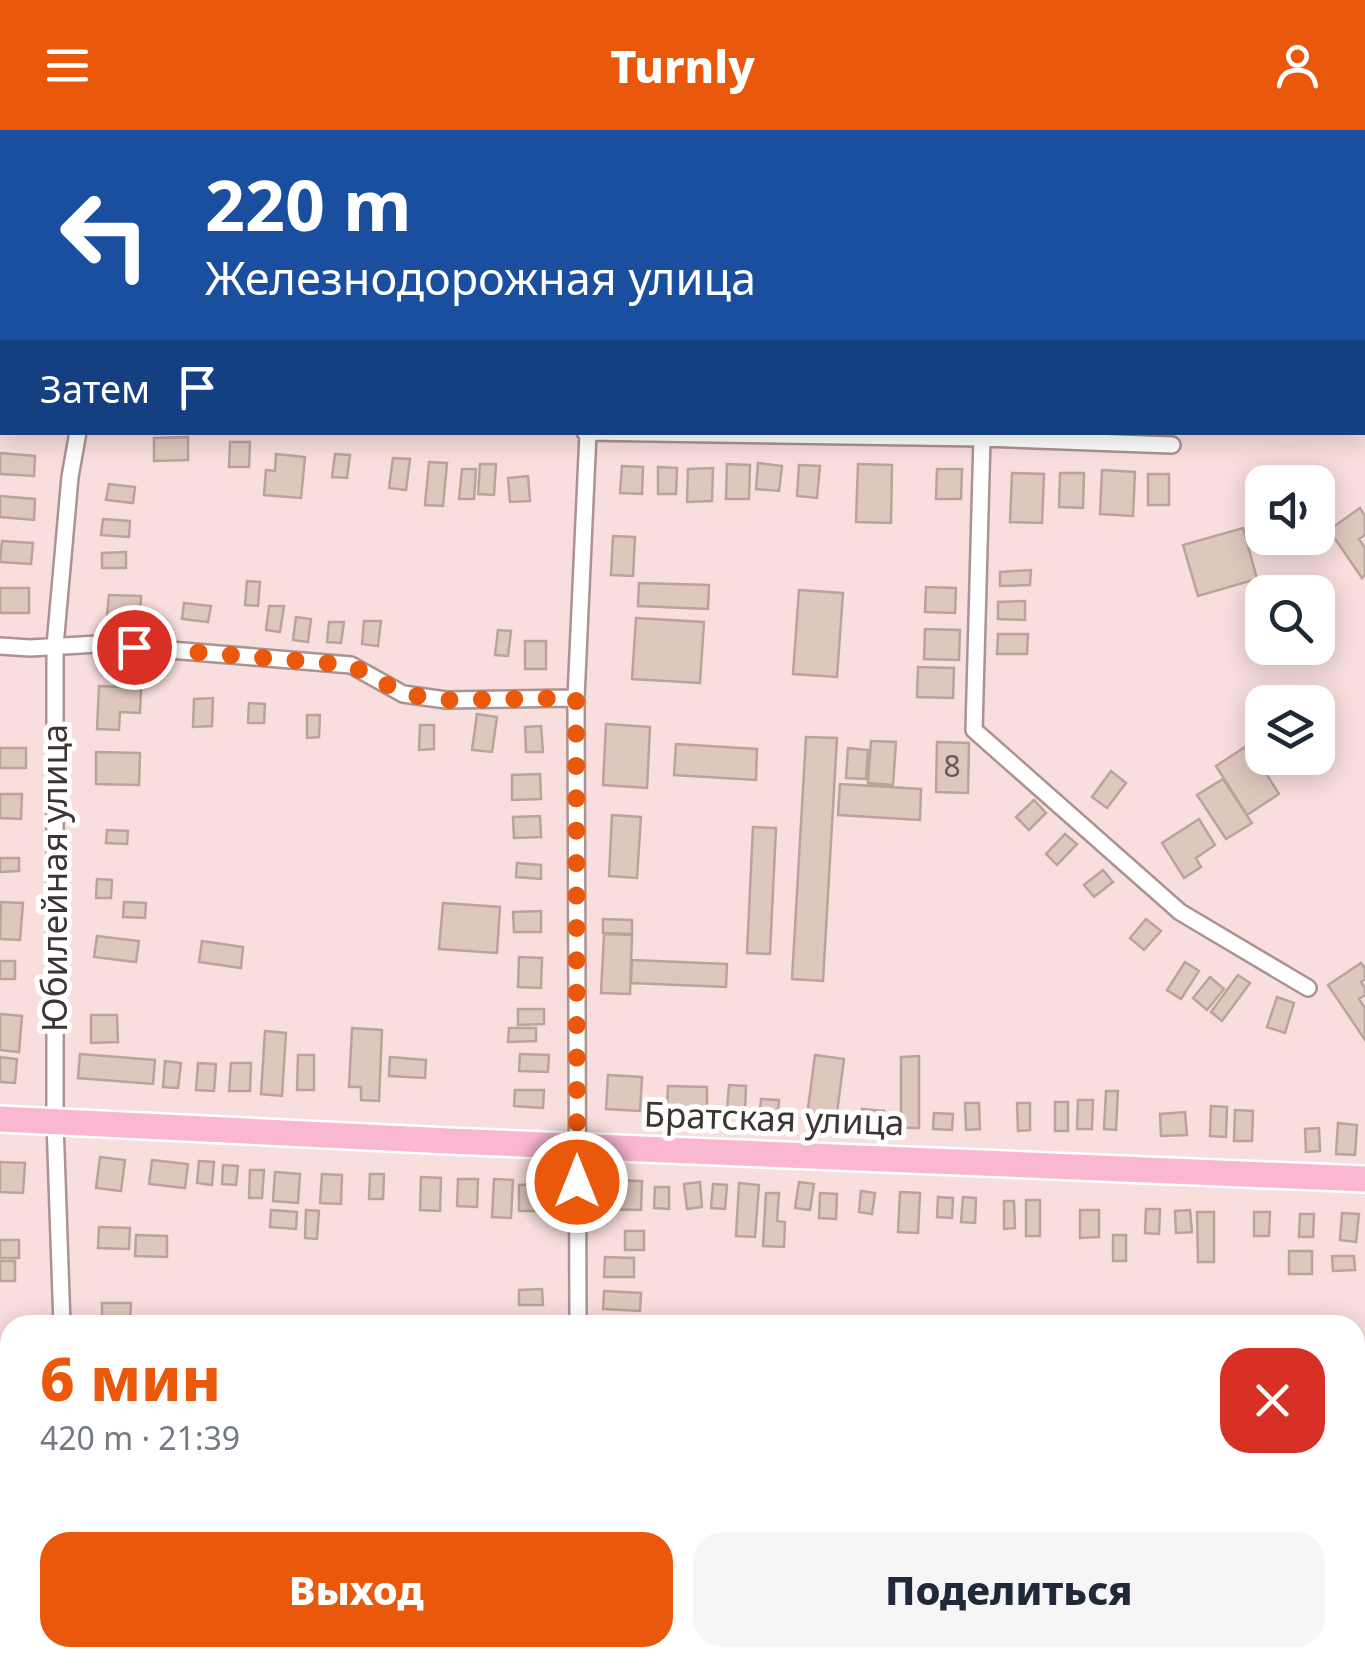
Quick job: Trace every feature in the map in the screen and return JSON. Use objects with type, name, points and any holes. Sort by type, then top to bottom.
[{"type":"main road","name":"Братская улица","points":[[0,1119],[1365,1179]]},
{"type":"street","name":"Юбилейная улица","points":[[62,1315],[56,1122],[55,646],[77,435]]},
{"type":"street","points":[[578,1315],[576,698],[587,435]]},
{"type":"street","points":[[745,435],[1172,445]]},
{"type":"street","points":[[982,438],[974,730],[1180,912],[1308,988]]},
{"type":"street","points":[[0,646],[98,644],[350,665],[404,694],[446,700],[576,698]]},
{"type":"building","points":[[188,437],[188,460],[154,461],[154,438]]},
{"type":"building","points":[[230,442],[250,442],[249,467],[229,467]]},
{"type":"building","points":[[0,453],[35,456],[34,476],[0,474]]},
{"type":"building","points":[[276,454],[305,457],[301,498],[264,495],[266,470],[275,471]]},
{"type":"building","points":[[335,454],[350,455],[347,478],[332,477]]},
{"type":"building","points":[[393,458],[410,459],[406,490],[389,488]]},
{"type":"building","points":[[429,462],[447,463],[443,506],[425,505]]},
{"type":"building","points":[[758,463],[782,466],[779,491],[756,489]]},
{"type":"building","points":[[480,464],[496,464],[494,495],[478,494]]},
{"type":"building","points":[[727,464],[750,465],[749,499],[726,499]]},
{"type":"building","points":[[858,464],[892,465],[891,523],[856,522]]},
{"type":"building","points":[[799,465],[820,466],[817,498],[797,496]]},
{"type":"building","points":[[622,466],[643,467],[642,494],[620,493]]},
{"type":"building","points":[[658,467],[677,468],[676,494],[658,494]]},
{"type":"building","points":[[713,468],[712,501],[687,502],[688,469]]},
{"type":"building","points":[[462,469],[476,469],[474,499],[459,499]]},
{"type":"building","points":[[937,469],[962,469],[961,499],[936,499]]},
{"type":"building","points":[[1102,470],[1135,472],[1133,516],[1100,514]]},
{"type":"building","points":[[1012,473],[1044,474],[1042,523],[1010,522]]},
{"type":"building","points":[[1060,473],[1084,473],[1083,508],[1059,507]]},
{"type":"building","points":[[1148,474],[1169,474],[1169,505],[1148,505]]},
{"type":"building","points":[[528,476],[530,501],[510,502],[508,478]]},
{"type":"building","points":[[109,484],[135,487],[133,503],[106,500]]},
{"type":"building","points":[[0,496],[35,499],[34,520],[0,517]]},
{"type":"building","points":[[1360,508],[1365,516],[1365,535],[1359,539],[1365,548],[1362,578],[1335,539],[1335,526]]},
{"type":"building","points":[[103,519],[130,521],[129,537],[101,535]]},
{"type":"building","points":[[1243,528],[1245,555],[1250,555],[1256,575],[1245,575],[1245,582],[1198,596],[1183,545]]},
{"type":"building","points":[[613,536],[635,537],[633,576],[611,575]]},
{"type":"building","points":[[2,541],[33,543],[31,564],[0,562]]},
{"type":"building","points":[[126,552],[126,568],[102,568],[102,553]]},
{"type":"building","points":[[1031,570],[1030,585],[1000,586],[1000,572]]},
{"type":"building","points":[[247,581],[260,582],[258,606],[245,605]]},
{"type":"building","points":[[639,583],[709,585],[708,609],[638,606]]},
{"type":"building","points":[[926,587],[956,588],[955,613],[925,612]]},
{"type":"building","points":[[0,588],[29,588],[29,613],[0,613]]},
{"type":"building","points":[[799,590],[843,593],[837,677],[793,674]]},
{"type":"building","points":[[109,595],[141,596],[140,618],[107,616]]},
{"type":"building","points":[[1025,601],[1025,620],[998,619],[998,602]]},
{"type":"building","points":[[184,603],[211,606],[208,622],[182,619]]},
{"type":"building","points":[[269,606],[284,606],[280,632],[266,630]]},
{"type":"building","points":[[296,617],[311,619],[308,642],[293,640]]},
{"type":"building","points":[[636,618],[704,622],[700,683],[632,679]]},
{"type":"building","points":[[364,621],[381,621],[378,646],[362,644]]},
{"type":"building","points":[[329,622],[344,622],[341,643],[327,642]]},
{"type":"building","points":[[925,629],[960,630],[959,660],[924,659]]},
{"type":"building","points":[[498,630],[511,631],[508,656],[495,655]]},
{"type":"building","points":[[998,634],[1028,634],[1027,654],[997,654]]},
{"type":"building","points":[[525,641],[546,641],[546,669],[525,669]]},
{"type":"building","points":[[918,667],[954,668],[953,698],[917,697]]},
{"type":"building","points":[[99,686],[141,688],[140,713],[120,712],[119,730],[97,729]]},
{"type":"building","points":[[213,698],[212,726],[193,727],[194,699]]},
{"type":"building","points":[[249,703],[265,704],[264,723],[248,723]]},
{"type":"building","points":[[477,714],[497,717],[492,752],[472,750]]},
{"type":"building","points":[[307,715],[320,715],[319,737],[307,738]]},
{"type":"building","points":[[606,724],[650,727],[647,788],[603,785]]},
{"type":"building","points":[[420,725],[434,725],[434,749],[419,750]]},
{"type":"building","points":[[541,726],[543,752],[526,752],[525,727]]},
{"type":"building","points":[[806,737],[837,738],[823,981],[792,979]]},
{"type":"building","points":[[871,741],[896,742],[893,785],[868,783]]},
{"type":"building","points":[[937,742],[969,743],[968,793],[936,792]]},
{"type":"building","points":[[676,744],[757,749],[756,780],[674,775]]},
{"type":"building","points":[[1245,747],[1245,775],[1267,775],[1279,794],[1247,815],[1216,766]]},
{"type":"building","points":[[0,748],[26,748],[26,768],[0,768]]},
{"type":"building","points":[[848,748],[868,750],[866,779],[846,778]]},
{"type":"building","points":[[96,752],[140,753],[139,785],[96,784]]},
{"type":"building","points":[[1111,771],[1126,783],[1107,808],[1092,797]]},
{"type":"building","points":[[540,774],[541,799],[512,800],[512,775]]},
{"type":"building","points":[[1223,779],[1252,823],[1226,839],[1197,795]]},
{"type":"building","points":[[840,784],[921,789],[920,820],[838,815]]},
{"type":"building","points":[[0,794],[22,794],[21,819],[0,818]]},
{"type":"building","points":[[1034,800],[1046,813],[1029,830],[1016,817]]},
{"type":"building","points":[[612,815],[641,817],[637,878],[609,876]]},
{"type":"building","points":[[540,816],[541,837],[514,838],[513,817]]},
{"type":"building","points":[[1199,819],[1215,845],[1196,858],[1201,867],[1184,878],[1162,843]]},
{"type":"building","points":[[753,827],[776,828],[770,954],[747,953]]},
{"type":"building","points":[[107,830],[128,831],[127,844],[106,843]]},
{"type":"building","points":[[1065,834],[1077,844],[1057,865],[1046,854]]},
{"type":"building","points":[[0,858],[19,858],[19,871],[0,872]]},
{"type":"building","points":[[517,863],[541,865],[541,879],[516,877]]},
{"type":"building","points":[[1103,870],[1113,882],[1094,897],[1084,885]]},
{"type":"building","points":[[97,879],[112,880],[111,898],[96,898]]},
{"type":"building","points":[[1,902],[23,903],[20,940],[0,939]]},
{"type":"building","points":[[124,902],[146,903],[145,918],[123,917]]},
{"type":"building","points":[[443,903],[500,907],[497,953],[439,949]]},
{"type":"building","points":[[541,911],[541,932],[514,932],[513,912]]},
{"type":"building","points":[[603,919],[632,920],[632,934],[603,933]]},
{"type":"building","points":[[1146,919],[1161,931],[1144,950],[1130,938]]},
{"type":"building","points":[[604,934],[632,935],[630,994],[601,993]]},
{"type":"building","points":[[97,936],[139,941],[136,962],[94,957]]},
{"type":"building","points":[[202,941],[243,947],[241,968],[199,962]]},
{"type":"building","points":[[519,957],[542,958],[541,988],[518,987]]},
{"type":"building","points":[[632,960],[727,964],[726,987],[631,983]]},
{"type":"building","points":[[0,961],[15,961],[15,979],[0,979]]},
{"type":"building","points":[[1185,962],[1199,971],[1181,999],[1167,990]]},
{"type":"building","points":[[1361,963],[1365,968],[1365,979],[1361,982],[1365,995],[1359,999],[1365,1008],[1365,1040],[1328,985]]},
{"type":"building","points":[[1238,975],[1250,983],[1222,1021],[1211,1012]]},
{"type":"building","points":[[1210,977],[1224,989],[1207,1010],[1193,998]]},
{"type":"building","points":[[1277,997],[1294,1003],[1285,1033],[1267,1027]]},
{"type":"building","points":[[518,1009],[544,1009],[544,1024],[518,1025]]},
{"type":"building","points":[[0,1014],[22,1016],[19,1052],[0,1050]]},
{"type":"building","points":[[91,1015],[117,1015],[118,1042],[91,1043]]},
{"type":"building","points":[[352,1028],[382,1030],[379,1101],[361,1100],[361,1087],[349,1087]]},
{"type":"building","points":[[509,1028],[536,1028],[536,1041],[508,1042]]},
{"type":"building","points":[[265,1031],[286,1033],[282,1096],[261,1094]]},
{"type":"building","points":[[80,1054],[155,1060],[153,1084],[78,1078]]},
{"type":"building","points":[[520,1054],[549,1055],[548,1072],[519,1071]]},
{"type":"building","points":[[298,1055],[314,1055],[314,1090],[297,1090]]},
{"type":"building","points":[[815,1055],[844,1059],[836,1120],[807,1116]]},
{"type":"building","points":[[919,1056],[919,1128],[901,1128],[901,1057]]},
{"type":"building","points":[[0,1057],[17,1059],[15,1083],[0,1082]]},
{"type":"building","points":[[390,1057],[426,1060],[425,1078],[389,1076]]},
{"type":"building","points":[[165,1061],[181,1063],[178,1088],[163,1087]]},
{"type":"building","points":[[198,1063],[216,1064],[214,1091],[196,1090]]},
{"type":"building","points":[[231,1063],[251,1063],[250,1091],[229,1091]]},
{"type":"building","points":[[608,1075],[642,1077],[640,1111],[606,1109]]},
{"type":"building","points":[[729,1085],[746,1086],[745,1112],[727,1111]]},
{"type":"building","points":[[668,1086],[707,1087],[707,1110],[667,1109]]},
{"type":"building","points":[[515,1090],[544,1090],[543,1108],[514,1106]]},
{"type":"building","points":[[1106,1091],[1118,1091],[1116,1130],[1104,1129]]},
{"type":"building","points":[[761,1099],[779,1100],[777,1124],[759,1123]]},
{"type":"building","points":[[1078,1100],[1093,1100],[1092,1129],[1077,1129]]},
{"type":"building","points":[[1055,1102],[1068,1102],[1068,1131],[1055,1131]]},
{"type":"building","points":[[965,1103],[979,1103],[980,1129],[966,1130]]},
{"type":"building","points":[[1017,1103],[1030,1103],[1030,1130],[1018,1131]]},
{"type":"building","points":[[1211,1106],[1227,1107],[1226,1137],[1210,1136]]},
{"type":"building","points":[[862,1109],[884,1111],[883,1128],[860,1126]]},
{"type":"building","points":[[1235,1110],[1253,1111],[1252,1141],[1234,1141]]},
{"type":"building","points":[[1185,1112],[1187,1135],[1161,1136],[1160,1114]]},
{"type":"building","points":[[934,1113],[953,1114],[952,1130],[933,1129]]},
{"type":"building","points":[[1338,1123],[1357,1125],[1355,1155],[1336,1154]]},
{"type":"building","points":[[1319,1128],[1320,1151],[1306,1152],[1305,1129]]},
{"type":"building","points":[[100,1157],[125,1160],[121,1191],[96,1188]]},
{"type":"building","points":[[152,1160],[188,1164],[185,1188],[149,1184]]},
{"type":"building","points":[[199,1161],[214,1162],[212,1185],[197,1183]]},
{"type":"building","points":[[0,1162],[25,1163],[23,1193],[0,1192]]},
{"type":"building","points":[[223,1165],[238,1166],[236,1185],[222,1184]]},
{"type":"building","points":[[250,1170],[264,1170],[262,1198],[249,1198]]},
{"type":"building","points":[[275,1172],[300,1174],[298,1203],[273,1201]]},
{"type":"building","points":[[322,1174],[342,1175],[341,1204],[320,1203]]},
{"type":"building","points":[[370,1174],[384,1174],[383,1199],[369,1199]]},
{"type":"building","points":[[421,1177],[441,1178],[440,1211],[420,1210]]},
{"type":"building","points":[[458,1179],[478,1179],[477,1207],[457,1206]]},
{"type":"building","points":[[494,1179],[513,1180],[511,1218],[492,1217]]},
{"type":"building","points":[[603,1180],[642,1181],[641,1210],[602,1209]]},
{"type":"building","points":[[700,1182],[702,1207],[687,1209],[684,1184]]},
{"type":"building","points":[[799,1182],[814,1184],[810,1210],[795,1208]]},
{"type":"building","points":[[739,1183],[759,1185],[755,1237],[736,1236]]},
{"type":"building","points":[[542,1184],[542,1211],[519,1211],[519,1185]]},
{"type":"building","points":[[713,1184],[727,1185],[725,1209],[711,1208]]},
{"type":"building","points":[[655,1187],[669,1187],[669,1209],[654,1208]]},
{"type":"building","points":[[861,1191],[875,1193],[872,1214],[859,1212]]},
{"type":"building","points":[[900,1192],[920,1193],[918,1233],[898,1232]]},
{"type":"building","points":[[766,1193],[779,1193],[777,1221],[785,1222],[784,1247],[763,1246]]},
{"type":"building","points":[[820,1193],[837,1194],[836,1219],[819,1218]]},
{"type":"building","points":[[938,1197],[953,1198],[952,1218],[937,1217]]},
{"type":"building","points":[[963,1197],[976,1198],[975,1223],[961,1222]]},
{"type":"building","points":[[1026,1200],[1040,1200],[1040,1236],[1026,1236]]},
{"type":"building","points":[[1004,1201],[1014,1201],[1015,1228],[1004,1229]]},
{"type":"building","points":[[1146,1209],[1160,1209],[1159,1234],[1145,1233]]},
{"type":"building","points":[[271,1210],[297,1212],[296,1229],[270,1227]]},
{"type":"building","points":[[306,1210],[319,1211],[317,1239],[305,1238]]},
{"type":"building","points":[[1080,1210],[1099,1210],[1099,1237],[1080,1238]]},
{"type":"building","points":[[1190,1210],[1192,1232],[1176,1233],[1175,1211]]},
{"type":"building","points":[[1197,1212],[1214,1212],[1214,1262],[1198,1262]]},
{"type":"building","points":[[1254,1212],[1270,1212],[1269,1236],[1254,1236]]},
{"type":"building","points":[[1342,1213],[1359,1214],[1356,1242],[1340,1240]]},
{"type":"building","points":[[1300,1214],[1314,1214],[1313,1237],[1299,1237]]},
{"type":"building","points":[[99,1227],[130,1228],[129,1249],[98,1248]]},
{"type":"building","points":[[625,1231],[644,1231],[644,1250],[625,1250]]},
{"type":"building","points":[[136,1235],[167,1236],[167,1257],[135,1256]]},
{"type":"building","points":[[1113,1235],[1126,1235],[1126,1261],[1113,1261]]},
{"type":"building","points":[[0,1240],[19,1240],[19,1258],[0,1258]]},
{"type":"building","points":[[1289,1251],[1312,1251],[1312,1274],[1289,1274]]},
{"type":"building","points":[[1332,1256],[1354,1256],[1355,1270],[1333,1271]]},
{"type":"building","points":[[605,1257],[634,1258],[634,1277],[604,1277]]},
{"type":"building","points":[[0,1261],[15,1261],[15,1281],[0,1281]]},
{"type":"building","points":[[542,1289],[543,1305],[519,1305],[519,1290]]},
{"type":"building","points":[[604,1291],[641,1293],[640,1311],[603,1309]]},
{"type":"building","points":[[102,1303],[131,1303],[130,1315],[102,1315]]},
{"type":"route","points":[[134,647],[350,665],[404,694],[446,700],[576,698],[577,1182]]}]
